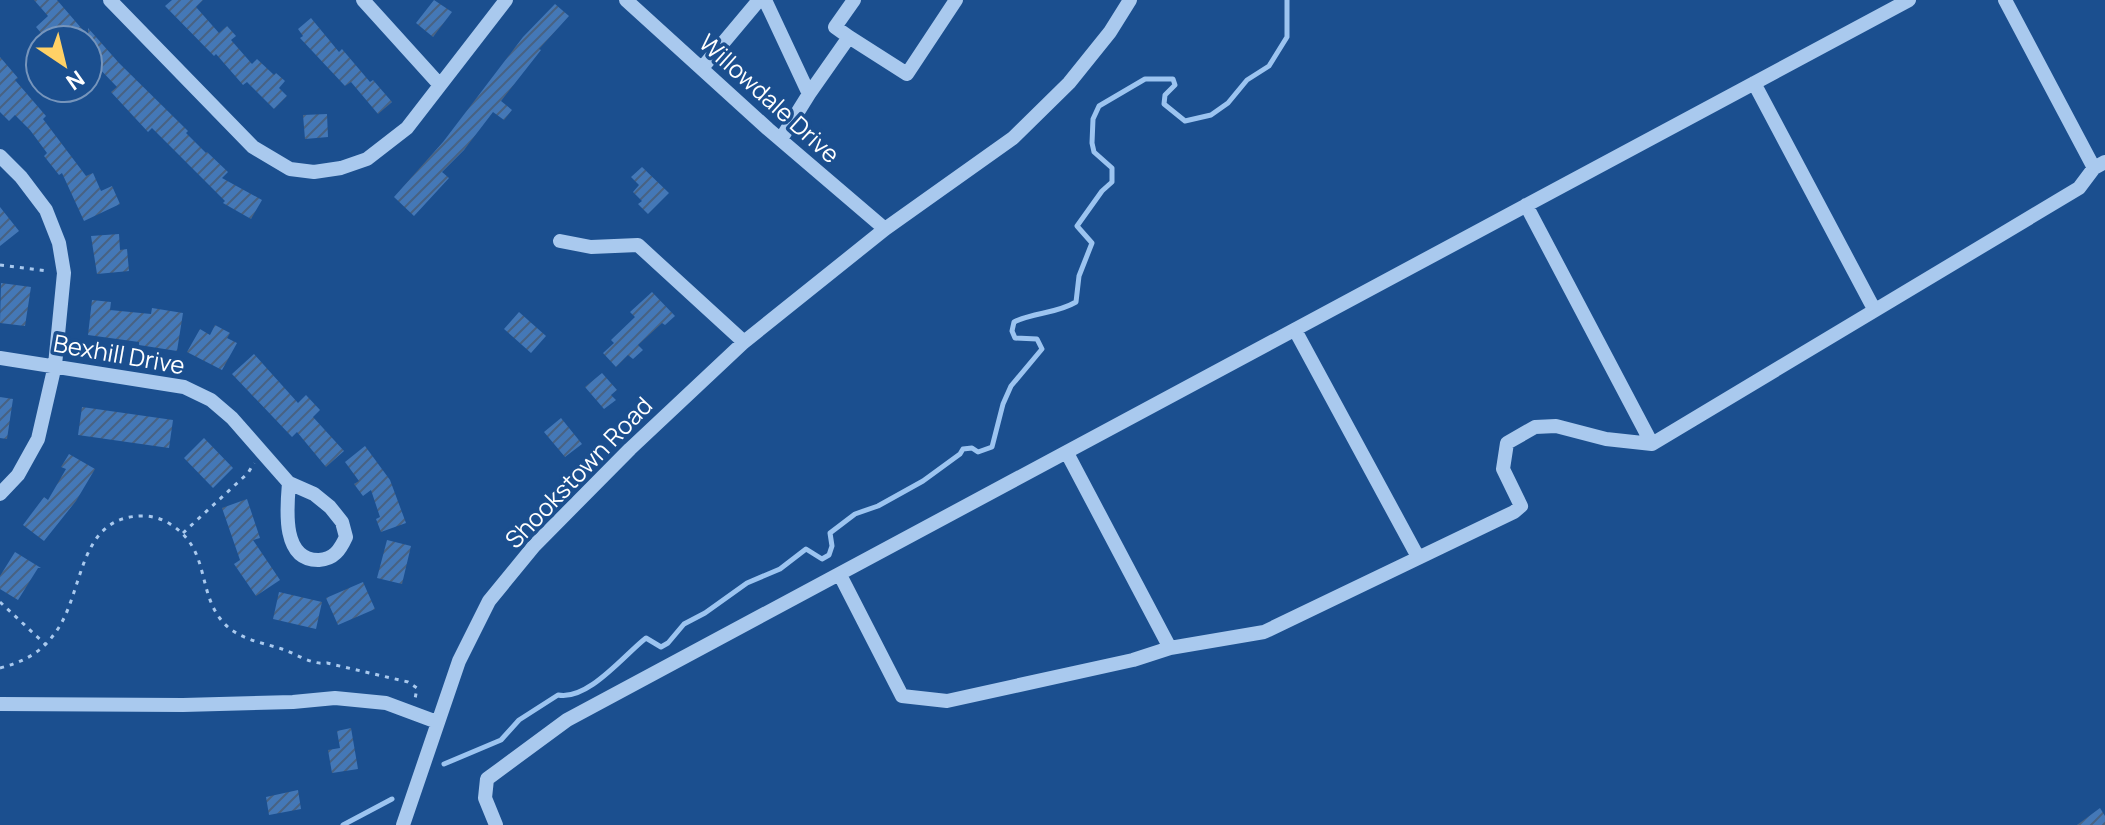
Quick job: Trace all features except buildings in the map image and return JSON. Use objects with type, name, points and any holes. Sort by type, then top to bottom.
[{"type":"street","points":[[110,0],[253,147],[290,169],[314,172],[341,168],[367,159],[407,128],[506,0]]},
{"type":"street","points":[[363,0],[439,84]]},
{"type":"street","name":"Willowdale Drive","points":[[626,0],[885,229]]},
{"type":"street","points":[[702,68],[759,0]]},
{"type":"street","points":[[765,0],[809,94]]},
{"type":"street","points":[[854,0],[835,27],[907,74],[956,0]]},
{"type":"street","name":"Shookstown Road","points":[[403,825],[459,661],[489,601],[534,546],[744,342],[885,229],[1013,138],[1069,83],[1110,32],[1130,0]]},
{"type":"street","points":[[496,825],[485,798],[487,779],[567,720],[1909,0]]},
{"type":"street","points":[[840,575],[902,696],[947,701],[1133,660],[1170,648],[1264,632],[1514,512],[1521,506],[1503,469],[1507,443],[1535,427],[1556,426],[1606,439],[1652,444],[2079,188],[2099,165],[2005,0]]},
{"type":"street","points":[[781,139],[849,37]]},
{"type":"street","points":[[1754,83],[1874,309]]},
{"type":"street","points":[[0,156],[46,210],[59,243],[64,273],[55,365],[38,439],[18,475],[0,494]]},
{"type":"street","points":[[1526,205],[1652,444]]},
{"type":"street","points":[[560,241],[591,247],[638,245],[744,342]]},
{"type":"street","points":[[1295,330],[1418,557]]},
{"type":"street","name":"Bexhill Drive","points":[[0,358],[184,387],[211,400],[232,418],[289,483],[314,494],[330,507],[342,522],[346,537],[339,552],[325,559],[312,560],[300,554],[292,541],[287,520],[289,483]]},
{"type":"street","points":[[1067,453],[1170,648]]},
{"type":"street","points":[[0,704],[183,705],[335,698],[386,703],[437,722]]},
{"type":"path","points":[[0,265],[64,273]]},
{"type":"path","points":[[183,533],[248,473],[260,450]]},
{"type":"path","points":[[0,668],[21,662],[46,645],[58,630],[95,538],[127,517],[147,516],[168,522],[192,543],[215,609],[222,621],[239,636],[287,650],[317,664],[327,663],[408,682],[417,688],[412,713]]},
{"type":"path","points":[[0,602],[46,645]]},
{"type":"waterway","points":[[444,764],[501,740],[519,720],[558,695],[569,695],[593,684],[646,638],[661,647],[668,643],[684,624],[747,583],[780,569],[806,549],[822,559],[829,555],[832,546],[830,533],[855,514],[878,506],[923,481],[963,449],[972,448],[978,452],[992,447],[1011,386],[1042,349],[1037,339],[1015,338],[1012,331],[1014,322],[1076,302],[1079,276],[1092,243],[1077,226],[1112,182],[1112,168],[1094,152],[1092,143],[1093,119],[1099,106],[1145,79],[1173,79],[1175,85],[1165,95],[1164,104],[1185,121],[1211,115],[1228,103],[1247,80],[1269,66],[1287,37],[1287,0]]},
{"type":"waterway","points":[[343,825],[392,799]]}]
